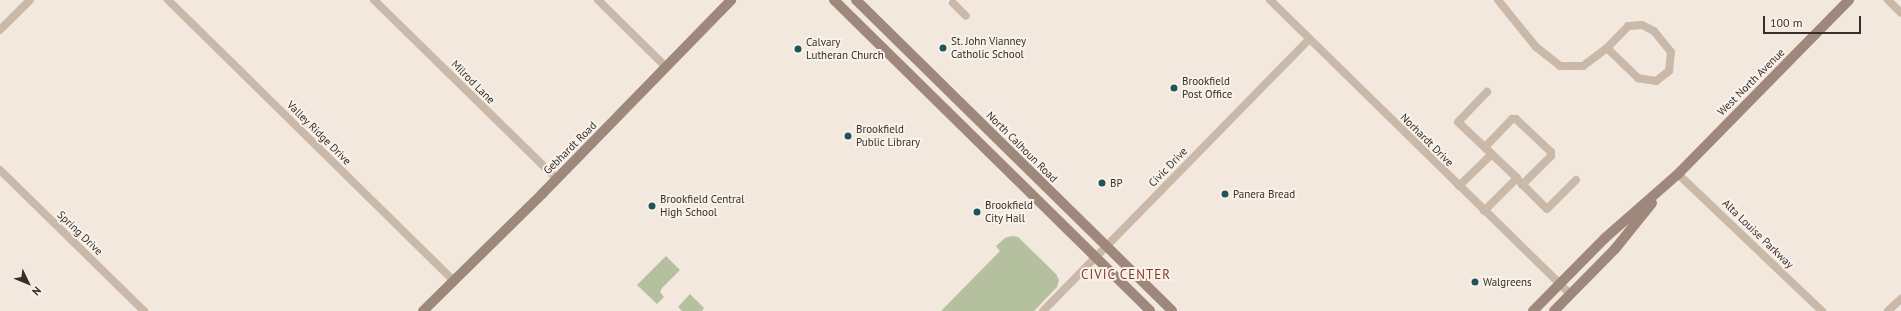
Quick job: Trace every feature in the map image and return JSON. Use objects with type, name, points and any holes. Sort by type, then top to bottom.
[{"type":"main road","name":"Gebhardt Road","points":[[423,311],[556,179],[731,0]]},
{"type":"main road","points":[[834,0],[1150,311]]},
{"type":"main road","name":"North Calhoun Road","points":[[856,0],[1172,311]]},
{"type":"main road","name":"West North Avenue","points":[[1532,311],[1605,238],[1678,174],[1849,0]]},
{"type":"main road","name":"West North Avenue","points":[[1554,311],[1615,249],[1670,181]]},
{"type":"street","points":[[0,30],[30,0]]},
{"type":"street","name":"Valley Ridge Drive","points":[[168,0],[454,281]]},
{"type":"street","name":"Milrod Lane","points":[[374,0],[556,179]]},
{"type":"street","points":[[598,0],[666,67]]},
{"type":"street","name":"Norhardt Drive","points":[[1270,0],[1570,294]]},
{"type":"street","points":[[1498,0],[1536,47],[1560,66],[1583,66],[1607,48],[1628,26],[1642,25],[1654,31],[1668,46],[1671,63],[1663,77],[1645,81],[1629,71],[1607,48]]},
{"type":"street","points":[[1888,0],[1901,13]]},
{"type":"street","points":[[953,3],[966,16]]},
{"type":"street","name":"Civic Drive","points":[[1043,311],[1309,39]]},
{"type":"street","points":[[1487,92],[1458,122],[1478,143],[1485,147],[1547,209],[1576,180]]},
{"type":"street","points":[[1484,211],[1551,156],[1551,152],[1516,119],[1512,120],[1485,147]]},
{"type":"street","points":[[1459,186],[1492,154]]},
{"type":"street","name":"Spring Drive","points":[[0,170],[144,311]]},
{"type":"street","name":"Alta Louise Parkway","points":[[1678,174],[1822,311]]},
{"type":"street","points":[[1888,311],[1901,299]]},
{"type":"green space","points":[[1012,236],[1018,237],[1056,274],[1059,280],[1057,287],[1034,311],[941,311],[1000,251],[996,246],[1005,238]]},
{"type":"green space","points":[[666,256],[680,270],[662,288],[660,292],[664,297],[657,304],[637,285]]},
{"type":"green space","points":[[690,294],[704,308],[702,311],[682,311],[678,307]]},
{"type":"place","name":"St. John Vianney Catholic School","points":[[943,48]]},
{"type":"place","name":"Calvary Lutheran Church","points":[[798,49]]},
{"type":"place","name":"Brookfield Post Office","points":[[1174,88]]},
{"type":"place","name":"Brookfield Public Library","points":[[848,136]]},
{"type":"place","name":"BP","points":[[1102,183]]},
{"type":"place","name":"Panera Bread","points":[[1225,194]]},
{"type":"place","name":"Brookfield Central High School","points":[[652,206]]},
{"type":"place","name":"Brookfield City Hall","points":[[977,212]]},
{"type":"place","name":"Walgreens","points":[[1475,282]]},
{"type":"district","name":"CIVIC CENTER","points":[[1126,275]]}]
